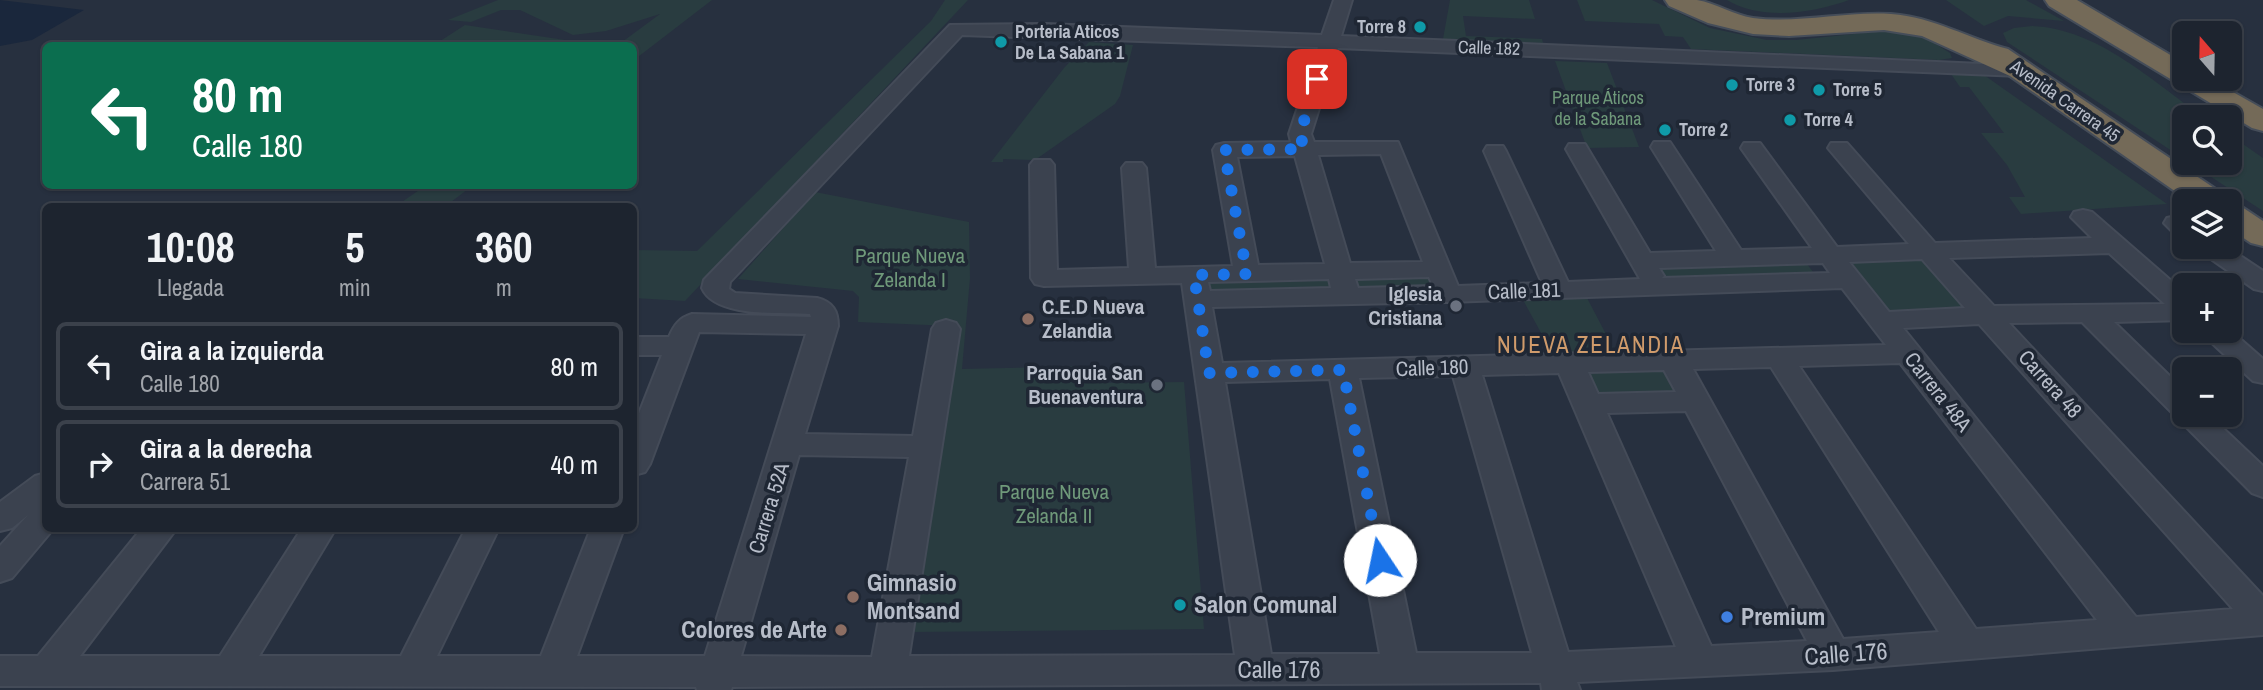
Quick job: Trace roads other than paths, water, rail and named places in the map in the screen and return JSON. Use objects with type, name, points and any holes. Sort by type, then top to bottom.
[{"type":"highway","points":[[1678,0],[1722,21],[1757,28],[1873,22],[1917,25],[2020,70]]},
{"type":"highway","points":[[1710,0],[1742,15],[1794,19],[1852,12],[1866,7],[1873,0]]},
{"type":"highway","name":"Avenida Carrera 45","points":[[1918,0],[2193,189]]},
{"type":"highway","points":[[2060,1],[2172,68]]},
{"type":"highway","points":[[2210,91],[2263,122]]},
{"type":"highway","name":"Avenida Carrera 45","points":[[2242,222],[2263,236]]},
{"type":"street","points":[[1343,0],[1327,42],[1300,134],[1344,284]]},
{"type":"street","name":"Calle 182","points":[[824,326],[823,311],[817,306],[732,300],[716,293],[717,280],[957,29],[1026,29],[2020,70]]},
{"type":"street","points":[[1247,274],[1224,150],[1390,147],[1448,294]]},
{"type":"street","points":[[1662,148],[1733,258]]},
{"type":"street","name":"Carrera 48A","points":[[1752,148],[1881,321],[2128,633]]},
{"type":"street","name":"Carrera 48","points":[[1839,148],[1929,252],[2263,620]]},
{"type":"street","points":[[1577,149],[1641,261],[1659,287]]},
{"type":"street","points":[[1495,151],[1559,290]]},
{"type":"street","name":"Calle 181","points":[[1042,165],[1044,278],[1143,276],[1196,287],[1344,284],[1438,269]]},
{"type":"street","points":[[1134,168],[1143,276]]},
{"type":"street","points":[[2083,217],[2172,295]]},
{"type":"street","points":[[1641,261],[2116,245]]},
{"type":"street","points":[[2228,259],[2263,283]]},
{"type":"street","name":"Calle 181","points":[[1196,287],[1247,274],[1448,294],[1850,280]]},
{"type":"street","points":[[1196,287],[1255,670]]},
{"type":"street","points":[[1881,321],[1988,315],[2172,312]]},
{"type":"street","points":[[2089,313],[2172,395]]},
{"type":"street","points":[[637,457],[686,335],[700,321],[824,326]]},
{"type":"street","name":"Carrera 52A","points":[[716,681],[824,326]]},
{"type":"street","points":[[888,671],[946,329]]},
{"type":"street","points":[[637,345],[686,335]]},
{"type":"street","points":[[2227,343],[2263,374]]},
{"type":"street","name":"Calle 180","points":[[1209,373],[1908,354]]},
{"type":"street","points":[[1779,358],[1967,645]]},
{"type":"street","points":[[1674,361],[1833,655]]},
{"type":"street","points":[[1570,364],[1701,663]]},
{"type":"street","points":[[1465,367],[1558,679]]},
{"type":"street","points":[[1343,370],[1401,669]]},
{"type":"street","points":[[1588,404],[1694,401]]},
{"type":"street","points":[[2203,427],[2263,485]]},
{"type":"street","points":[[788,444],[925,447]]},
{"type":"street","points":[[0,520],[42,487]]},
{"type":"street","points":[[0,569],[42,521]]},
{"type":"street","points":[[47,671],[158,532]]},
{"type":"street","points":[[230,671],[317,532]]},
{"type":"street","points":[[412,671],[481,532]]},
{"type":"street","points":[[553,671],[606,532]]},
{"type":"street","name":"Calle 176","points":[[0,671],[553,671],[716,681],[888,671],[1401,669],[1558,679],[1701,663],[2128,633],[2263,620]]},
{"type":"water","points":[[0,0],[84,10],[32,40],[0,46]]},
{"type":"place","name":"Torre 8","points":[[1420,27]]},
{"type":"place","name":"Porteria Aticos De La Sabana 1","points":[[1001,42]]},
{"type":"place","name":"Torre 3","points":[[1732,85]]},
{"type":"place","name":"Torre 5","points":[[1819,90]]},
{"type":"place","name":"Torre 4","points":[[1790,120]]},
{"type":"place","name":"Torre 2","points":[[1665,130]]},
{"type":"place","name":"Iglesia Cristiana","points":[[1456,306]]},
{"type":"place","name":"C.E.D Nueva Zelandia","points":[[1028,319]]},
{"type":"place","name":"Parroquia San Buenaventura","points":[[1157,385]]},
{"type":"place","name":"Gimnasio Montsand","points":[[853,597]]},
{"type":"place","name":"Salon Comunal","points":[[1180,605]]},
{"type":"place","name":"Premium","points":[[1727,617]]},
{"type":"place","name":"Colores de Arte","points":[[841,630]]},
{"type":"district","name":"NUEVA ZELANDIA","points":[[1591,345]]},
{"type":"park label","name":"Parque Áticos de la Sabana","points":[[1598,108]]},
{"type":"park label","name":"Parque Nueva Zelanda I","points":[[910,268]]},
{"type":"park label","name":"Parque Nueva Zelanda II","points":[[1054,504]]}]
